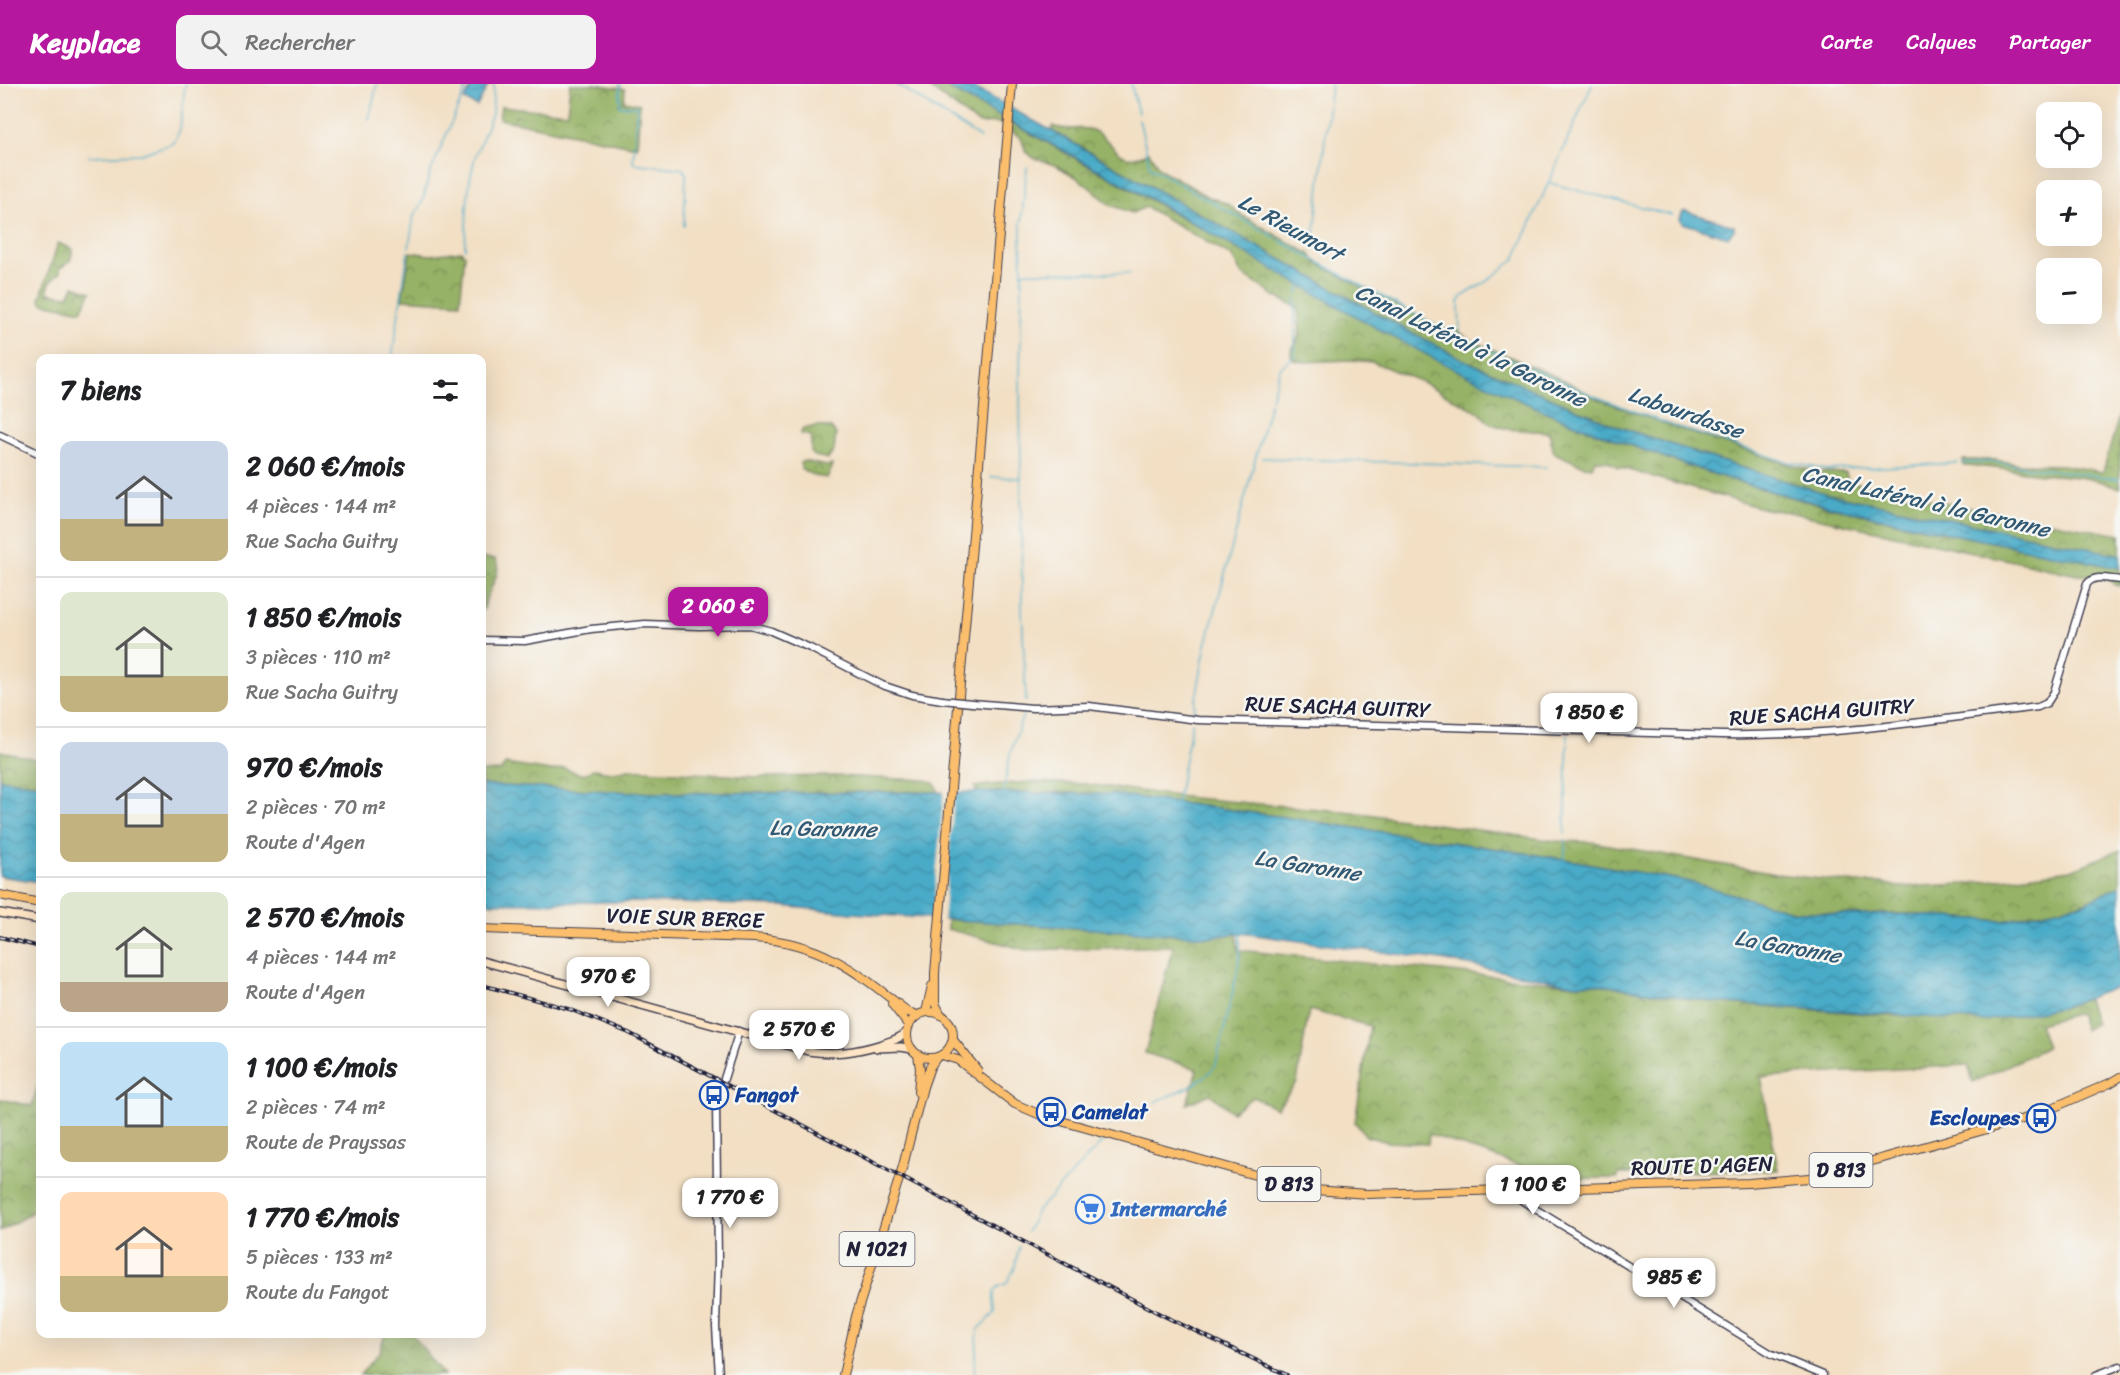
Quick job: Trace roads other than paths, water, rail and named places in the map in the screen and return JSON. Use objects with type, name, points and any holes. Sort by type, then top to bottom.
[{"type":"main road","points":[[486,962],[808,1051],[839,1054],[901,1047],[927,1058],[939,1056],[948,1050],[954,1033],[950,1023],[940,1013],[935,1003],[935,969],[1012,84]]},
{"type":"main road","points":[[0,895],[36,902]]},
{"type":"main road","points":[[0,913],[36,919]]},
{"type":"main road","name":"VOIE SUR BERGE","points":[[486,928],[774,940],[804,946],[825,954],[852,968],[875,986]]},
{"type":"main road","points":[[926,1012],[935,969]]},
{"type":"main road","points":[[875,986],[908,1012],[917,1015],[926,1012],[940,1013]]},
{"type":"main road","points":[[875,986],[900,1012],[908,1029],[908,1041],[915,1052]]},
{"type":"main road","points":[[863,1050],[898,1038],[908,1029],[917,1015]]},
{"type":"main road","name":"ROUTE D'AGEN","points":[[953,1040],[1000,1094]]},
{"type":"main road","name":"N 1021","points":[[913,1124],[921,1069],[915,1052]]},
{"type":"main road","name":"ROUTE D'AGEN","points":[[939,1056],[958,1060],[1021,1108],[1043,1116],[1314,1190],[1367,1194],[1749,1183],[1809,1178],[2034,1116],[2120,1077]]},
{"type":"main road","name":"N 1021","points":[[843,1375],[856,1316],[898,1184],[927,1074],[939,1056]]},
{"type":"street","points":[[0,435],[36,452]]},
{"type":"street","name":"RUE SACHA GUITRY","points":[[486,640],[525,641],[591,629],[645,624],[750,625],[771,631],[810,648],[882,685],[912,695],[942,700],[1026,708],[1089,706],[1198,720],[1755,736],[1898,725],[2044,705],[2051,699],[2054,692],[2087,584],[2091,579],[2096,578],[2120,580]]},
{"type":"street","points":[[719,1375],[716,1104],[739,1031]]},
{"type":"street","points":[[1532,1190],[1532,1203]]},
{"type":"street","points":[[1516,1191],[1520,1198],[1532,1203],[1540,1211],[1772,1354],[1824,1375]]},
{"type":"street","points":[[2096,1375],[2120,1366]]},
{"type":"water","points":[[473,84],[489,84],[477,106],[464,100]]},
{"type":"water","points":[[941,84],[968,84],[1403,328],[1462,359],[1616,426],[1828,494],[2120,555],[2120,568],[1843,510],[1775,493],[1690,466],[1578,425],[1476,380],[1378,329],[1154,201]]},
{"type":"water","points":[[1685,211],[1734,226],[1734,230],[1728,237],[1682,223],[1680,219]]},
{"type":"water","points":[[0,779],[36,784],[36,881],[0,876]]},
{"type":"water","name":"La Garonne","points":[[486,785],[655,793],[1112,794],[1564,859],[1686,881],[1792,911],[1854,915],[1902,914],[2004,921],[2084,903],[2120,886],[2120,986],[2061,1008],[1983,1021],[1713,1002],[1590,983],[1577,985],[1441,960],[1240,933],[1212,937],[852,913],[781,906],[636,902],[486,903]]},
{"type":"waterway","points":[[89,156],[141,154],[174,143],[180,129],[185,84]]},
{"type":"waterway","points":[[369,119],[377,84]]},
{"type":"waterway","points":[[409,247],[414,215],[422,203],[430,173],[468,84]]},
{"type":"waterway","points":[[465,249],[470,179],[475,157],[492,114],[494,84]]},
{"type":"waterway","points":[[620,84],[620,106],[637,106],[633,163],[683,169],[686,174],[684,226]]},
{"type":"waterway","points":[[896,84],[980,138]]},
{"type":"waterway","name":"Le Rieumort","points":[[1131,84],[1138,113]]},
{"type":"waterway","points":[[1313,249],[1331,84]]},
{"type":"waterway","name":"Labourdasse","points":[[1592,84],[1515,259],[1463,296],[1459,302],[1460,338],[1602,399],[1674,426],[1788,462],[1827,470],[1958,463]]},
{"type":"waterway","name":"Le Rieumort","points":[[1139,119],[1150,167],[1459,338]]},
{"type":"waterway","points":[[1026,701],[1022,609],[1020,375],[1021,226],[1027,167]]},
{"type":"waterway","points":[[1550,183],[1671,215]]},
{"type":"waterway","points":[[393,354],[408,252]]},
{"type":"waterway","points":[[1022,272],[1131,273]]},
{"type":"waterway","points":[[1297,295],[1301,285]]},
{"type":"waterway","points":[[1271,399],[1280,368],[1294,356],[1295,352],[1295,299]]},
{"type":"waterway","points":[[1193,716],[1205,649],[1270,403]]},
{"type":"waterway","points":[[1262,458],[1546,467]]},
{"type":"waterway","name":"Labourdasse","points":[[1962,463],[1991,462],[2120,479]]},
{"type":"waterway","points":[[991,477],[1020,478]]},
{"type":"waterway","points":[[1003,792],[1010,755],[1023,715]]},
{"type":"waterway","points":[[1176,805],[1192,723]]},
{"type":"waterway","points":[[1565,833],[1568,734]]},
{"type":"waterway","points":[[1564,860],[1566,840]]},
{"type":"waterway","points":[[1155,1102],[1197,1083],[1216,1064],[1237,973],[1240,934]]},
{"type":"waterway","points":[[1107,1126],[1110,1122],[1146,1106]]},
{"type":"waterway","points":[[1027,1232],[1037,1211],[1103,1141]]},
{"type":"waterway","points":[[974,1375],[978,1330],[995,1313],[995,1291],[1006,1284],[1014,1270],[1019,1247]]},
{"type":"railway","points":[[0,937],[36,946]]},
{"type":"railway","points":[[486,986],[569,1009],[629,1033],[1164,1316],[1287,1375]]},
{"type":"place","name":"Fangot","points":[[714,1095]]},
{"type":"place","name":"Camelat","points":[[1051,1112]]},
{"type":"place","name":"Escloupes","points":[[2041,1118]]},
{"type":"place","name":"Intermarché","points":[[1090,1209]]},
{"type":"water label","name":"Canal Latéral à la Garonne","points":[[1471,345]]},
{"type":"water label","name":"Canal Latéral à la Garonne","points":[[1926,501]]}]
